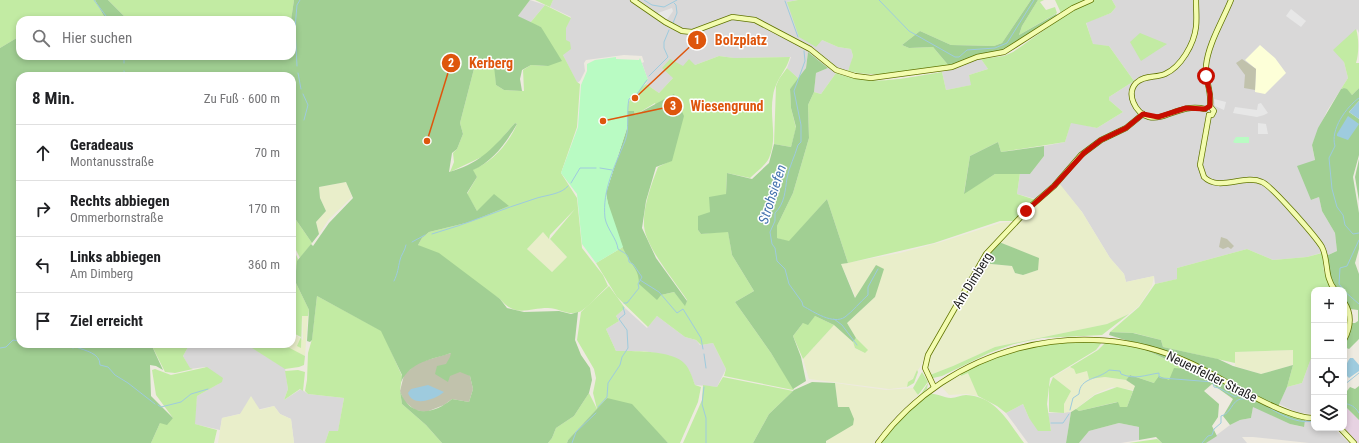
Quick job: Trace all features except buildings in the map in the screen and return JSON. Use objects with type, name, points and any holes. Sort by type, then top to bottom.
[{"type":"main road","points":[[633,0],[665,22],[682,31],[692,32],[732,17],[755,20],[810,48],[836,70],[866,78],[952,67],[977,57],[1004,52],[1060,16],[1091,0]]},
{"type":"main road","points":[[1196,0],[1196,30],[1179,63],[1164,74],[1140,80],[1133,88],[1132,96],[1133,102],[1143,114],[1158,117],[1186,108],[1205,109],[1210,106]]},
{"type":"main road","points":[[1231,0],[1207,60],[1206,76],[1210,94],[1210,106],[1214,111],[1212,115],[1209,115],[1200,164],[1201,173],[1212,183],[1256,180],[1268,186],[1321,246],[1327,273],[1334,287]]},
{"type":"main road","points":[[1205,109],[1206,114],[1209,115]]},
{"type":"main road","name":"Am Dimberg","points":[[934,387],[925,368],[928,355],[986,254],[1031,206],[1054,186],[1081,155],[1101,140],[1126,128],[1143,114]]},
{"type":"main road","points":[[1347,308],[1350,314],[1350,322],[1347,331]]},
{"type":"main road","name":"Neuenfelder Straße","points":[[878,443],[902,415],[934,387],[976,362],[1016,347],[1042,342],[1081,339],[1105,340],[1143,346],[1166,353],[1189,362],[1293,415],[1311,418]]},
{"type":"main road","points":[[1343,431],[1354,443]]},
{"type":"shaded area","points":[[530,0],[545,5],[530,23],[518,16]]},
{"type":"shaded area","points":[[553,0],[798,0],[787,2],[822,40],[838,47],[851,49],[853,56],[850,67],[844,76],[836,73],[821,94],[814,92],[816,73],[828,68],[808,52],[806,68],[799,79],[787,68],[791,57],[734,58],[719,56],[695,65],[673,78],[659,93],[646,84],[648,80],[642,63],[644,62],[642,56],[624,55],[586,60],[584,63],[585,71],[580,81],[577,83],[563,55],[566,40],[566,27],[571,17],[550,7]]},
{"type":"shaded area","points":[[1112,0],[1359,0],[1359,33],[1357,29],[1344,62],[1348,78],[1327,111],[1312,145],[1315,161],[1311,200],[1319,197],[1322,211],[1335,233],[1337,251],[1326,256],[1321,253],[1307,257],[1273,260],[1247,249],[1177,268],[1178,279],[1155,284],[1154,276],[1126,282],[1124,274],[1110,258],[1082,212],[1059,184],[1039,200],[1017,194],[1020,173],[1030,174],[1044,156],[1044,146],[1065,142],[1071,122],[1097,128],[1123,112],[1109,100],[1109,97],[1134,81],[1109,46],[1093,45],[1086,22],[1111,13],[1116,7]]},
{"type":"shaded area","points":[[672,8],[673,11],[666,21],[655,14]]},
{"type":"shaded area","points":[[1291,9],[1306,21],[1301,27],[1286,16]]},
{"type":"shaded area","points":[[1260,45],[1275,58],[1286,73],[1265,94],[1255,92],[1256,69],[1245,60]]},
{"type":"shaded area","points":[[994,57],[981,59],[988,69],[969,75],[972,85],[946,90],[942,72],[963,66],[978,59]]},
{"type":"shaded area","points":[[1242,59],[1256,69],[1255,90],[1244,88],[1245,75],[1236,63]]},
{"type":"shaded area","points":[[1214,99],[1226,102],[1224,110],[1215,106]]},
{"type":"shaded area","points":[[1261,103],[1268,113],[1264,115],[1257,117],[1233,113],[1235,107],[1257,110],[1258,104]]},
{"type":"shaded area","points":[[1258,123],[1266,124],[1268,134],[1258,134]]},
{"type":"shaded area","points":[[346,182],[352,197],[329,219],[319,234],[316,222],[326,211],[320,198],[319,187]]},
{"type":"shaded area","points":[[1059,183],[1082,212],[1110,258],[1124,274],[1126,282],[1154,276],[1152,286],[1139,306],[1129,314],[1107,324],[995,347],[930,375],[928,368],[929,355],[981,263],[1012,266],[1015,273],[1023,275],[1038,270],[1038,258],[999,242],[1039,200]]},
{"type":"shaded area","points":[[1000,223],[1013,223],[982,255],[920,367],[907,387],[889,389],[809,379],[803,359],[834,325],[853,342],[855,348],[865,353],[847,323],[875,297],[876,265],[856,298],[841,264],[900,253],[941,242]]},
{"type":"shaded area","points":[[543,232],[567,257],[552,272],[527,249]]},
{"type":"shaded area","points":[[1221,237],[1227,239],[1234,246],[1231,249],[1228,247],[1223,249],[1219,247]]},
{"type":"shaded area","points":[[625,308],[647,328],[657,316],[685,337],[696,340],[700,345],[713,343],[726,369],[717,387],[695,385],[689,370],[671,356],[644,351],[616,351],[606,329],[619,321],[616,316]]},
{"type":"shaded area","points":[[302,315],[308,316],[305,356],[288,348],[296,348],[296,335],[303,340]]},
{"type":"shaded area","points":[[187,348],[253,348],[285,368],[288,389],[284,400],[301,389],[308,394],[344,398],[338,432],[329,431],[325,443],[294,443],[291,419],[280,414],[274,406],[222,418],[220,430],[194,424],[197,396],[218,384],[205,367],[190,369],[183,356]]},
{"type":"shaded area","points":[[1293,350],[1293,365],[1261,374],[1235,366],[1235,352]]},
{"type":"shaded area","points":[[451,353],[470,376],[473,389],[469,402],[452,399],[444,405],[426,412],[415,410],[404,401],[400,391],[404,375],[417,363]]},
{"type":"shaded area","points":[[1311,358],[1311,414],[1298,413],[1279,404],[1287,387],[1302,383]]},
{"type":"shaded area","points":[[1070,367],[1087,371],[1089,379],[1105,377],[1126,380],[1135,386],[1134,390],[1112,387],[1095,394],[1073,411],[1064,413],[1064,404],[1071,391],[1053,377]]},
{"type":"shaded area","points":[[968,372],[978,396],[966,394],[949,395],[941,386],[956,375]]},
{"type":"shaded area","points":[[835,383],[886,390],[913,388],[918,395],[894,418],[873,443],[826,443],[838,407]]},
{"type":"shaded area","points":[[251,396],[260,410],[274,406],[280,414],[291,419],[294,443],[218,443],[222,418],[240,414]]},
{"type":"shaded area","points":[[1023,404],[1029,418],[1051,431],[1048,413],[1071,412],[1066,443],[1028,443],[1006,413]]},
{"type":"shaded area","points":[[1253,406],[1290,424],[1303,427],[1305,420],[1311,420],[1311,431],[1337,431],[1349,443],[1309,443],[1242,437],[1247,443],[1206,443],[1230,425],[1240,420],[1251,418]]},
{"type":"shaded area","points":[[1347,408],[1359,420],[1359,443],[1356,443],[1346,431]]},
{"type":"shaded area","points":[[1119,423],[1139,427],[1139,440],[1121,443],[1079,443],[1089,431]]},
{"type":"green space","points":[[0,0],[95,0],[104,16],[16,16],[16,38],[0,48]]},
{"type":"green space","points":[[95,0],[108,0],[124,16],[104,16]]},
{"type":"green space","points":[[108,0],[294,0],[292,16],[124,16]]},
{"type":"green space","points":[[294,0],[530,0],[518,16],[541,27],[562,61],[548,66],[531,65],[522,70],[520,79],[522,91],[504,90],[496,85],[494,66],[476,61],[460,123],[463,134],[457,149],[452,153],[449,172],[460,169],[478,159],[494,147],[515,123],[517,124],[498,151],[487,162],[473,170],[477,177],[467,193],[477,211],[494,194],[509,206],[470,222],[429,232],[422,238],[418,245],[439,253],[500,299],[507,308],[524,312],[559,311],[571,314],[578,312],[575,340],[581,355],[590,368],[592,380],[589,393],[574,416],[556,428],[548,443],[442,443],[426,425],[402,404],[400,391],[404,400],[416,410],[430,411],[452,399],[469,402],[473,389],[470,376],[460,372],[450,376],[448,382],[435,374],[437,366],[446,364],[451,353],[416,365],[405,375],[401,382],[402,375],[381,331],[317,296],[312,340],[310,342],[307,341],[309,310],[296,283],[297,261],[311,244],[313,246],[329,223],[353,198],[346,182],[319,187],[320,198],[326,211],[316,222],[319,234],[312,243],[296,220],[296,72],[16,72],[16,348],[153,348],[163,370],[156,366],[150,365],[151,396],[173,418],[167,425],[160,423],[151,443],[0,443],[0,48],[16,38],[16,60],[296,60],[296,16],[292,16]]},
{"type":"green space","points":[[535,0],[553,0],[550,7]]},
{"type":"green space","points":[[798,0],[1031,0],[1002,43],[994,46],[951,45],[920,31],[902,45],[909,48],[933,47],[949,66],[898,73],[873,74],[848,71],[853,56],[851,49],[838,47],[822,40],[816,47],[799,37],[787,2]]},
{"type":"green space","points":[[1031,0],[1038,0],[1022,26],[1019,35],[1056,14],[1058,16],[1004,50],[949,66],[933,47],[909,48],[902,45],[920,31],[951,45],[994,46],[1002,43]]},
{"type":"green space","points":[[1038,0],[1044,0],[1040,2],[1046,10],[1055,7],[1057,13],[1019,35],[1022,26]]},
{"type":"green space","points":[[1055,0],[1087,0],[1061,13]]},
{"type":"green space","points":[[1094,0],[1112,0],[1116,7],[1111,13],[1086,23],[1093,44],[1109,46],[1134,81],[1109,97],[1109,100],[1123,112],[1097,128],[1071,123],[1065,142],[1001,152],[998,142],[970,156],[964,193],[995,174],[1020,173],[1017,194],[1036,200],[1014,221],[1000,221],[934,243],[848,263],[827,199],[789,242],[777,238],[777,226],[793,193],[809,138],[808,105],[814,92],[821,94],[836,73],[863,80],[889,80],[942,72],[946,90],[971,85],[969,75],[988,69],[981,59],[1004,56],[1013,52],[1074,9]]},
{"type":"green space","points":[[545,5],[571,18],[566,28],[566,40],[570,42],[571,49],[563,55],[577,82],[580,84],[577,127],[561,173],[577,198],[582,248],[603,275],[608,286],[586,308],[575,313],[548,308],[522,311],[511,308],[500,299],[418,245],[422,238],[429,232],[470,222],[508,206],[477,211],[467,194],[477,177],[472,170],[486,163],[499,152],[514,131],[517,124],[515,123],[488,154],[450,172],[454,162],[453,153],[457,149],[463,134],[460,123],[476,61],[495,66],[496,85],[504,90],[524,91],[523,70],[531,65],[548,66],[541,27],[530,23]],"holes":[[[575,209],[550,239],[567,257],[552,272],[527,249],[543,232],[549,239],[550,235]]]},
{"type":"green space","points":[[1356,29],[1358,36],[1358,55],[1356,63],[1359,63],[1359,88],[1352,95],[1344,88],[1341,89],[1348,78],[1344,62],[1333,50]]},
{"type":"green space","points":[[1140,33],[1167,44],[1141,61],[1130,42]]},
{"type":"green space","points":[[808,52],[828,68],[816,73],[814,92],[808,105],[809,138],[793,193],[777,226],[777,238],[789,241],[827,199],[848,263],[841,264],[855,298],[876,265],[884,269],[875,297],[847,323],[856,338],[853,342],[834,325],[815,316],[808,325],[803,323],[793,336],[801,357],[806,381],[793,389],[771,353],[735,302],[754,291],[732,255],[728,232],[701,234],[698,230],[698,216],[710,212],[709,197],[726,194],[727,173],[752,179],[769,163],[774,144],[791,147],[796,127],[791,108],[790,89],[806,68]]},
{"type":"green space","points":[[719,56],[734,58],[790,57],[774,90],[772,104],[773,143],[768,161],[750,178],[727,173],[726,194],[710,212],[698,230],[701,234],[728,231],[732,255],[754,291],[735,302],[771,353],[794,389],[793,390],[724,376],[726,369],[713,343],[701,345],[696,340],[685,337],[657,316],[648,327],[617,297],[596,263],[623,247],[639,275],[661,295],[674,292],[685,305],[687,300],[655,254],[646,235],[644,226],[646,204],[658,167],[672,160],[655,103],[635,115],[634,111],[627,111],[629,102],[633,96],[646,84],[659,93],[673,78],[662,68],[670,59],[683,66],[689,59],[695,65]]},
{"type":"green space","points":[[616,57],[616,59],[639,60],[640,58],[648,80],[633,98],[630,97],[628,103],[627,128],[606,193],[623,247],[596,263],[582,244],[577,194],[561,173],[578,127],[581,85],[587,71],[587,64],[595,60]]},
{"type":"green space","points":[[787,68],[799,79],[790,89],[791,108],[796,128],[791,147],[774,144],[776,86]]},
{"type":"green space","points":[[1359,88],[1359,101],[1349,112],[1359,119],[1359,155],[1353,177],[1359,213],[1359,249],[1355,263],[1359,274],[1359,339],[1349,349],[1347,348],[1347,335],[1351,323],[1358,321],[1358,310],[1350,309],[1347,304],[1347,287],[1335,287],[1332,283],[1326,256],[1337,251],[1335,233],[1322,211],[1319,197],[1311,200],[1297,166],[1315,160],[1312,145],[1318,128],[1341,89],[1347,89],[1352,95]]},
{"type":"green space","points":[[674,94],[684,116],[672,161],[656,167],[646,201],[642,228],[656,258],[687,301],[685,306],[674,292],[661,295],[657,300],[639,284],[637,272],[627,256],[611,217],[606,193],[627,128],[627,111],[634,111],[635,115]]},
{"type":"green space","points":[[1236,137],[1249,137],[1249,143],[1235,143],[1233,142]]},
{"type":"green space","points":[[998,142],[1001,152],[1044,146],[1044,156],[1030,174],[995,174],[964,194],[970,156]]},
{"type":"green space","points":[[1359,159],[1359,201],[1355,177]]},
{"type":"green space","points":[[296,220],[312,243],[300,258],[296,250]]},
{"type":"green space","points":[[999,242],[1039,258],[1038,270],[1023,275],[1015,273],[1012,266],[981,263]]},
{"type":"green space","points":[[1247,249],[1273,260],[1307,257],[1322,253],[1324,272],[1331,287],[1311,287],[1311,358],[1302,383],[1287,387],[1293,365],[1293,350],[1235,352],[1235,363],[1163,347],[1161,340],[1134,333],[1110,332],[1139,307],[1155,284],[1177,279],[1177,268]]},
{"type":"green space","points":[[296,255],[298,259],[296,274]]},
{"type":"green space","points":[[296,283],[309,310],[308,316],[302,316],[301,348],[297,346],[301,337],[296,334]]},
{"type":"green space","points":[[609,286],[625,308],[616,316],[619,321],[606,329],[616,351],[652,352],[671,356],[684,363],[691,373],[695,385],[701,387],[698,402],[680,443],[668,443],[656,431],[607,398],[597,409],[593,393],[596,378],[594,369],[577,340],[581,312]]},
{"type":"green space","points":[[317,296],[382,331],[402,376],[400,391],[402,404],[426,425],[442,443],[325,443],[329,431],[338,431],[344,398],[308,394],[305,391],[308,353],[312,339]]},
{"type":"green space","points":[[1129,314],[1102,335],[1042,338],[1014,344],[989,353],[942,376],[933,378],[930,375],[995,347],[1107,324]]},
{"type":"green space","points":[[815,316],[834,325],[803,359],[793,336],[803,323]]},
{"type":"green space","points":[[1110,332],[1133,333],[1161,340],[1163,347],[1218,359],[1233,366],[1261,374],[1293,365],[1287,387],[1277,409],[1305,420],[1304,427],[1290,424],[1253,407],[1251,418],[1240,420],[1230,425],[1223,416],[1233,399],[1212,384],[1204,391],[1219,404],[1218,417],[1212,426],[1217,436],[1206,443],[1162,443],[1156,437],[1139,440],[1139,427],[1119,423],[1089,431],[1079,443],[1066,443],[1071,412],[1076,409],[1079,411],[1118,402],[1120,407],[1127,407],[1135,386],[1126,380],[1130,375],[1154,383],[1159,376],[1169,380],[1174,368],[1188,369],[1139,347],[1138,344],[1109,335]]},
{"type":"green space","points":[[856,338],[868,350],[865,353],[855,348],[853,342]]},
{"type":"green space","points":[[1103,341],[1096,350],[1050,378],[1047,404],[1051,431],[1038,431],[1029,418],[1023,404],[1006,413],[997,406],[978,396],[968,373],[961,376],[960,373],[991,357],[1043,344]]},
{"type":"green space","points":[[1107,341],[1139,347],[1190,370],[1169,380],[1154,383],[1130,375],[1126,380],[1105,377],[1089,379],[1087,371],[1076,374],[1074,369],[1070,367],[1098,350]]},
{"type":"green space","points":[[153,348],[187,348],[183,356],[190,368],[193,369],[175,373],[165,372]]},
{"type":"green space","points":[[252,348],[290,348],[305,356],[304,365],[285,369]]},
{"type":"green space","points":[[207,367],[223,378],[222,382],[197,396],[195,424],[217,430],[214,443],[151,443],[160,423],[173,418],[156,395],[152,370],[155,369],[171,375]]},
{"type":"green space","points":[[298,370],[305,372],[303,391],[300,389],[284,400],[288,389],[285,371]]},
{"type":"green space","points":[[917,370],[918,372],[914,383],[907,387],[908,382],[913,379]]},
{"type":"green space","points":[[922,372],[928,382],[918,395],[913,388]]},
{"type":"green space","points":[[723,377],[793,391],[769,414],[753,443],[683,443],[702,400],[703,385],[717,387]]},
{"type":"green space","points":[[1053,377],[1071,391],[1064,404],[1064,413],[1049,412],[1049,387]]},
{"type":"green space","points":[[812,382],[835,383],[838,407],[849,407],[854,419],[853,425],[826,441],[826,443],[753,443],[769,414],[794,390]]},
{"type":"green space","points":[[928,383],[927,389],[901,414],[875,443],[900,414],[921,394]]},
{"type":"green space","points":[[1359,386],[1359,420],[1347,408],[1347,391],[1350,387],[1355,389]]},
{"type":"green space","points":[[1117,387],[1133,391],[1127,407],[1120,407],[1117,402],[1079,411],[1076,409],[1095,395]]},
{"type":"green space","points":[[589,393],[597,409],[568,440],[567,443],[548,443],[556,428],[574,416]]},
{"type":"green space","points":[[929,394],[951,398],[966,395],[986,400],[1001,412],[1024,443],[880,443],[910,410]]},
{"type":"green space","points":[[607,398],[632,404],[668,443],[567,443],[568,440]]},
{"type":"green space","points":[[1157,439],[1162,443],[1129,443]]},
{"type":"water","points":[[1359,101],[1359,119],[1349,112]]},
{"type":"water","points":[[1348,116],[1359,124],[1348,140],[1337,136],[1337,134]]},
{"type":"water","points":[[1350,358],[1353,358],[1359,365],[1359,371],[1349,378],[1347,376],[1348,362]]},
{"type":"water","points":[[428,385],[444,392],[425,401],[415,400],[411,398],[408,393],[411,389]]},
{"type":"waterway","points":[[94,0],[106,16]]},
{"type":"waterway","points":[[296,16],[297,5],[300,0]]},
{"type":"waterway","points":[[644,0],[652,5],[664,7],[677,0]]},
{"type":"waterway","points":[[879,0],[909,31],[955,57],[959,57],[967,50],[995,48],[1007,43],[1034,0]]},
{"type":"waterway","name":"Strohsiefen","points":[[785,1],[798,37]]},
{"type":"waterway","points":[[673,23],[677,13],[676,5],[674,3]]},
{"type":"waterway","points":[[649,76],[668,57],[664,48],[664,42],[669,30]]},
{"type":"waterway","points":[[296,47],[297,66]]},
{"type":"waterway","name":"Strohsiefen","points":[[804,51],[805,61],[794,91],[801,125],[801,142],[798,145],[789,170],[784,197],[781,205],[775,213],[775,221],[770,232],[777,261],[785,269],[789,284],[802,302],[803,306],[824,317],[835,320],[845,317],[868,295],[868,287],[878,269]]},
{"type":"waterway","points":[[298,73],[301,89]]},
{"type":"waterway","points":[[624,303],[627,303],[639,288],[638,284],[642,277],[633,264],[629,262],[627,255],[618,249],[616,241],[605,218],[605,198],[613,169],[625,141],[628,125],[629,99],[637,94],[647,80]]},
{"type":"waterway","points":[[303,94],[308,105],[304,120]]},
{"type":"waterway","points":[[1359,98],[1349,107],[1340,119],[1335,133],[1335,146],[1329,158],[1332,189],[1337,207],[1343,215],[1345,225],[1353,234],[1359,233]]},
{"type":"waterway","points":[[571,183],[580,168],[596,168]]},
{"type":"waterway","points":[[600,168],[612,170]]},
{"type":"waterway","points":[[432,234],[459,226],[524,202],[558,193],[568,186]]},
{"type":"waterway","points":[[412,242],[425,235]]},
{"type":"waterway","points":[[1342,287],[1339,284],[1340,268],[1347,266],[1359,240]]},
{"type":"waterway","points":[[394,281],[406,245]]},
{"type":"waterway","points":[[640,280],[659,292],[677,313],[683,309],[701,338],[703,349]]},
{"type":"waterway","points":[[1347,294],[1359,304]]},
{"type":"waterway","points":[[598,407],[607,397],[608,383],[620,365],[622,357],[628,348],[627,330],[619,319],[625,314],[623,307]]},
{"type":"waterway","points":[[834,319],[842,325],[857,345]]},
{"type":"waterway","points":[[0,348],[6,347],[13,340],[16,340]]},
{"type":"waterway","points":[[79,348],[95,355],[98,358],[100,365],[108,367],[115,375],[155,404]]},
{"type":"waterway","points":[[704,354],[706,368]]},
{"type":"waterway","points":[[1070,410],[1073,398],[1079,394],[1080,388],[1083,384],[1109,370],[1120,371],[1121,374],[1131,377],[1159,373],[1159,377],[1162,378],[1213,382],[1214,387],[1219,388],[1235,397],[1240,394],[1257,401]]},
{"type":"waterway","points":[[1347,383],[1359,373]]},
{"type":"waterway","points":[[704,387],[702,404],[706,418],[706,443]]},
{"type":"waterway","points":[[158,405],[161,407],[181,402],[191,394],[208,389]]},
{"type":"waterway","points":[[1202,443],[1208,436],[1212,435],[1214,429],[1221,423],[1221,416],[1227,413],[1235,402],[1243,399],[1255,401]]},
{"type":"waterway","points":[[1258,401],[1278,413],[1292,419],[1311,421]]},
{"type":"waterway","points":[[1347,404],[1353,406],[1359,413]]},
{"type":"waterway","points":[[572,443],[576,432],[596,413]]},
{"type":"waterway","points":[[1051,423],[1063,423],[1069,414]]},
{"type":"place","name":"Bolzplatz","points":[[635,98]]},
{"type":"place","name":"Wiesengrund","points":[[603,121]]},
{"type":"place","name":"Kerberg","points":[[427,141]]},
{"type":"route","points":[[1026,211],[1054,186],[1084,153],[1101,140],[1116,134],[1137,121],[1143,114],[1151,117],[1158,117],[1180,109],[1191,107],[1205,109],[1210,106],[1211,99],[1206,76]]}]
